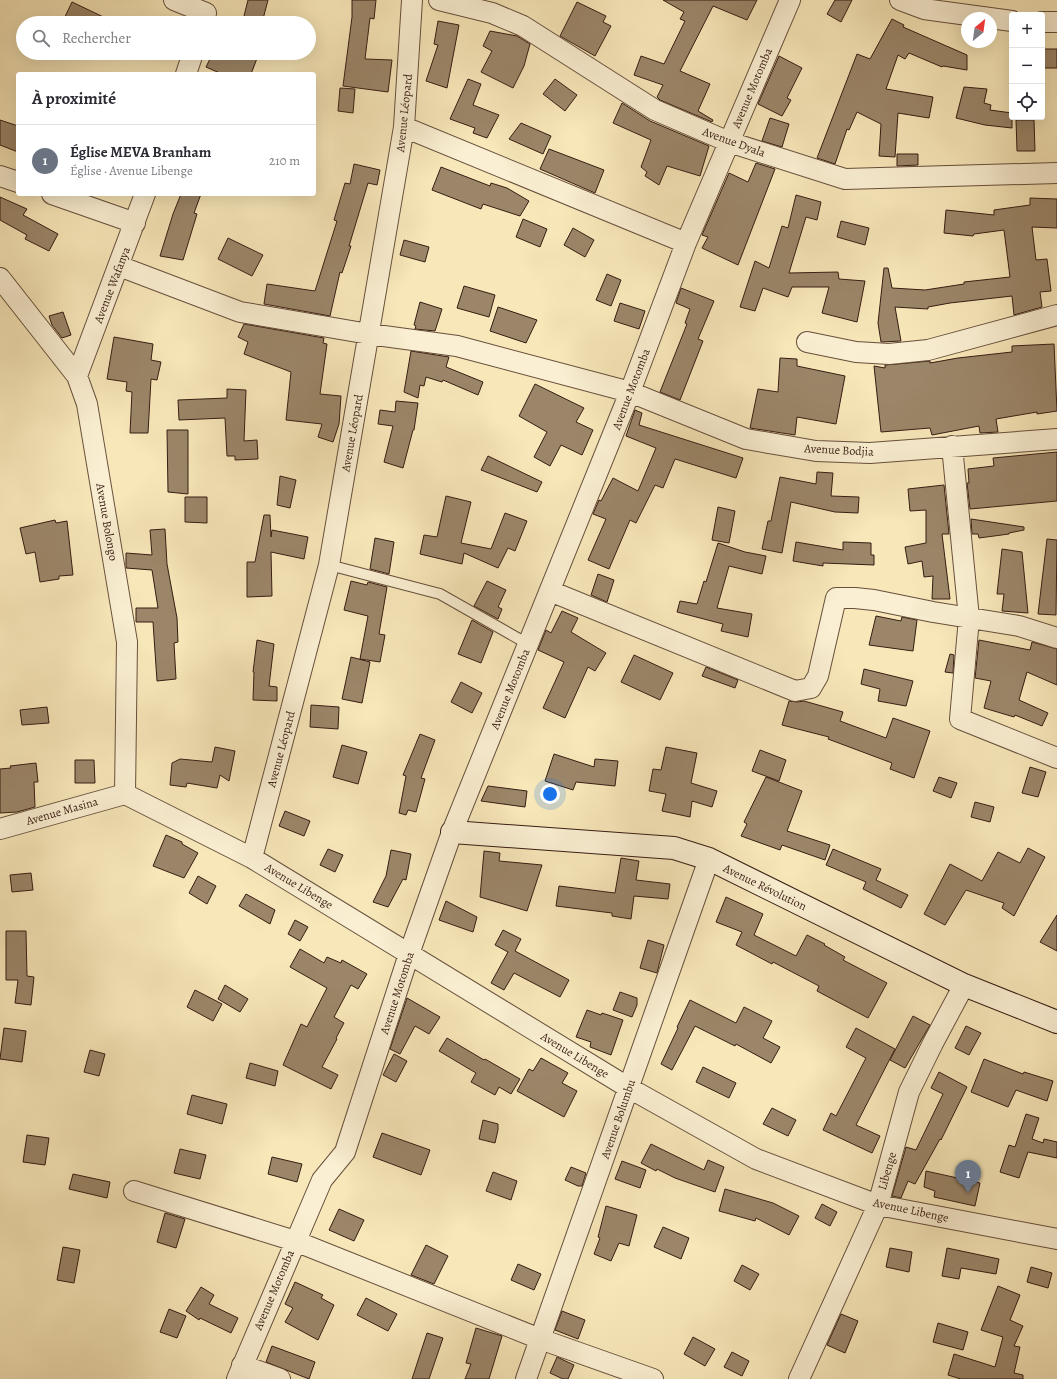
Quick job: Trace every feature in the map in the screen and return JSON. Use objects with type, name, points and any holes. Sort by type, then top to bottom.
[{"type":"street","points":[[174,0],[207,12]]},
{"type":"street","name":"Avenue Léopard","points":[[252,858],[329,565],[404,128],[412,0]]},
{"type":"street","name":"Avenue Dyala","points":[[439,0],[492,13],[522,26],[655,110],[729,142],[845,179],[1057,173]]},
{"type":"street","name":"Avenue Motomba","points":[[239,1372],[322,1180],[345,1152],[409,954],[452,832],[630,392],[686,243],[790,0]]},
{"type":"street","points":[[900,0],[924,9],[1009,21]]},
{"type":"street","points":[[1045,22],[1057,22]]},
{"type":"street","points":[[187,72],[191,60]]},
{"type":"street","points":[[404,128],[686,243]]},
{"type":"street","points":[[0,176],[16,181]]},
{"type":"street","points":[[58,196],[135,223]]},
{"type":"street","name":"Avenue Wafanya","points":[[77,376],[144,196]]},
{"type":"street","name":"Avenue Bodjia","points":[[119,266],[240,312],[369,334],[457,346],[630,392],[746,438],[816,451],[870,453],[1057,439]]},
{"type":"street","name":"Avenue Bolongo","points":[[0,278],[77,376],[87,404],[127,642],[125,794]]},
{"type":"street","points":[[807,342],[862,352],[888,354],[928,350],[1057,315]]},
{"type":"street","points":[[952,446],[969,618],[960,720],[1057,758]]},
{"type":"street","points":[[550,591],[795,690],[811,688],[818,676],[836,598],[874,600],[1019,626],[1057,638]]},
{"type":"street","name":"Avenue Masina","points":[[0,829],[125,794]]},
{"type":"street","name":"Avenue Libenge","points":[[125,794],[252,858],[629,1088],[756,1159],[878,1205],[1057,1239]]},
{"type":"street","name":"Avenue Révolution","points":[[452,832],[674,848],[708,859],[964,986],[1057,1022]]},
{"type":"street","name":"Avenue Bolumbu","points":[[526,1379],[708,859]]},
{"type":"street","name":"Libenge","points":[[799,1379],[878,1205],[909,1092],[933,1043],[964,986]]},
{"type":"street","points":[[134,1191],[295,1241],[540,1339],[653,1379]]},
{"type":"street","points":[[239,1372],[280,1379]]},
{"type":"lane","points":[[329,565],[440,594],[528,644]]},
{"type":"building","points":[[248,0],[268,0],[264,16],[244,16]]},
{"type":"building","points":[[352,0],[376,0],[374,19],[370,18],[365,59],[392,60],[388,92],[343,86],[352,17]]},
{"type":"building","points":[[663,0],[757,0],[747,20],[713,6],[680,71],[710,84],[698,111],[713,120],[712,122],[660,100],[657,97],[663,85],[634,75],[641,56],[664,64],[685,21],[680,19],[684,12]]},
{"type":"building","points":[[835,0],[852,0],[841,22],[827,14]]},
{"type":"building","points":[[72,2],[101,16],[65,16]]},
{"type":"building","points":[[577,2],[606,16],[603,22],[611,26],[595,56],[560,36]]},
{"type":"building","points":[[892,19],[904,25],[903,27],[967,55],[967,70],[942,67],[909,53],[905,59],[898,55],[886,89],[933,97],[929,118],[898,113],[895,157],[879,156],[881,124],[857,112],[849,130],[847,129],[835,164],[817,158],[857,54],[870,59]]},
{"type":"building","points":[[438,21],[459,25],[447,88],[426,81],[438,45],[434,44]]},
{"type":"building","points":[[490,31],[517,36],[530,44],[524,66],[513,88],[481,72],[492,51],[483,46]]},
{"type":"building","points":[[1045,49],[1057,49],[1057,68],[1045,68]]},
{"type":"building","points":[[779,56],[802,68],[787,98],[791,100],[782,116],[758,104]]},
{"type":"building","points":[[210,60],[256,60],[252,72],[217,72],[206,67]]},
{"type":"building","points":[[468,79],[481,84],[473,105],[499,115],[487,138],[473,133],[475,128],[450,119]]},
{"type":"building","points":[[555,79],[577,95],[565,111],[543,94]]},
{"type":"building","points":[[964,87],[987,89],[984,103],[991,105],[990,110],[1009,113],[1009,120],[1012,120],[1012,128],[985,125],[956,118]]},
{"type":"building","points":[[340,88],[355,89],[353,113],[338,111]]},
{"type":"building","points":[[622,103],[650,121],[709,146],[700,176],[667,166],[659,185],[645,176],[647,172],[641,167],[651,140],[613,123]]},
{"type":"building","points":[[770,118],[789,124],[782,147],[762,141]]},
{"type":"building","points":[[0,120],[16,125],[16,151],[0,145]]},
{"type":"building","points":[[1016,120],[1034,120],[1035,151],[1017,151]]},
{"type":"building","points":[[521,123],[551,136],[543,154],[509,139]]},
{"type":"building","points":[[549,149],[604,170],[595,193],[540,169]]},
{"type":"building","points":[[897,154],[918,154],[918,165],[897,166]]},
{"type":"building","points":[[756,163],[775,169],[738,265],[702,248],[708,237],[702,235],[729,173],[748,182]]},
{"type":"building","points":[[354,164],[380,170],[377,185],[368,183],[349,246],[351,246],[342,273],[340,272],[330,316],[264,304],[267,284],[315,291],[337,221],[334,220],[345,183],[350,184]]},
{"type":"building","points":[[441,167],[490,186],[491,183],[507,188],[529,201],[520,216],[483,204],[481,209],[432,190]]},
{"type":"building","points":[[796,195],[821,202],[817,220],[806,217],[789,273],[838,272],[839,279],[865,281],[857,322],[822,313],[829,287],[792,287],[788,297],[763,288],[755,311],[740,307],[755,261],[769,268],[782,226],[788,228]]},
{"type":"building","points":[[180,196],[200,196],[194,213],[197,214],[183,260],[160,256]]},
{"type":"building","points":[[0,197],[27,209],[23,215],[58,234],[49,251],[25,239],[27,235],[0,220]]},
{"type":"building","points":[[1030,198],[1057,199],[1057,228],[1032,227],[1036,260],[1047,259],[1051,291],[1040,292],[1042,307],[1014,315],[1012,296],[950,303],[928,307],[928,309],[895,307],[901,341],[881,342],[878,323],[884,268],[888,268],[892,288],[925,290],[964,284],[964,282],[1010,277],[1004,230],[974,234],[973,236],[944,233],[946,210],[994,215],[994,210],[1030,205]]},
{"type":"building","points":[[523,219],[547,229],[540,247],[516,237]]},
{"type":"building","points":[[841,221],[869,228],[865,245],[837,237]]},
{"type":"building","points":[[573,228],[594,240],[585,257],[564,245]]},
{"type":"building","points":[[228,238],[263,255],[252,276],[218,259]]},
{"type":"building","points":[[404,240],[429,247],[425,262],[400,255]]},
{"type":"building","points":[[607,274],[621,280],[611,306],[596,300]]},
{"type":"building","points":[[464,286],[495,295],[489,317],[457,308]]},
{"type":"building","points":[[681,288],[714,301],[698,339],[703,341],[680,400],[660,392],[687,324],[685,323],[690,309],[676,303]]},
{"type":"building","points":[[420,302],[442,309],[435,331],[415,329],[416,326],[414,325]]},
{"type":"building","points":[[620,303],[645,311],[639,329],[614,321]]},
{"type":"building","points":[[498,307],[537,320],[526,343],[490,331]]},
{"type":"building","points":[[63,312],[71,335],[62,338],[52,325],[49,316]]},
{"type":"building","points":[[244,324],[324,338],[323,343],[327,344],[320,394],[341,396],[339,424],[333,442],[318,437],[322,424],[286,420],[291,372],[244,354],[248,342],[238,337]]},
{"type":"building","points":[[114,337],[153,344],[151,360],[161,362],[157,380],[151,379],[148,433],[130,433],[132,392],[126,391],[127,382],[107,379]]},
{"type":"building","points":[[1054,344],[1057,411],[1037,414],[1037,412],[996,419],[998,432],[980,433],[979,426],[932,435],[930,428],[881,432],[874,366],[885,368],[885,365],[930,361],[930,363],[958,358],[1012,352],[1012,346]]},
{"type":"building","points":[[411,351],[449,357],[446,367],[483,382],[478,395],[443,380],[442,382],[426,377],[424,386],[420,385],[418,398],[404,392]]},
{"type":"building","points":[[780,358],[797,359],[797,366],[845,376],[836,424],[797,417],[795,435],[750,428],[758,389],[778,392]]},
{"type":"building","points":[[535,384],[584,408],[576,422],[593,430],[582,455],[561,445],[550,466],[534,457],[547,432],[519,416]]},
{"type":"building","points":[[227,389],[246,390],[244,441],[257,440],[258,459],[235,460],[235,456],[227,456],[225,418],[179,420],[178,400],[227,398]]},
{"type":"building","points":[[396,401],[418,403],[414,430],[403,468],[384,462],[393,426],[378,424],[380,410],[395,412]]},
{"type":"building","points":[[635,410],[642,413],[639,425],[743,458],[736,478],[675,459],[663,488],[655,485],[636,523],[630,520],[609,569],[588,560],[606,519],[593,514],[599,500],[601,501],[613,478],[638,491],[656,448],[626,436]]},
{"type":"building","points":[[167,430],[188,430],[188,494],[168,492]]},
{"type":"building","points":[[1057,452],[1057,501],[970,509],[967,483],[969,483],[968,469],[994,466],[993,458]]},
{"type":"building","points":[[488,456],[542,482],[537,492],[481,470]]},
{"type":"building","points":[[817,472],[833,473],[831,496],[859,497],[858,513],[835,512],[791,502],[782,553],[762,549],[768,521],[771,521],[780,477],[816,484]]},
{"type":"building","points":[[280,476],[296,480],[290,508],[277,505]]},
{"type":"building","points":[[944,485],[949,534],[942,534],[950,599],[932,599],[933,576],[924,577],[922,561],[908,564],[905,547],[926,543],[926,510],[910,511],[908,489]]},
{"type":"building","points":[[446,496],[471,502],[461,543],[491,549],[505,513],[527,521],[515,551],[508,548],[498,568],[464,553],[462,564],[420,554],[424,535],[437,537]]},
{"type":"building","points":[[185,497],[207,497],[207,523],[185,522]]},
{"type":"building","points":[[718,507],[735,511],[729,543],[712,540]]},
{"type":"building","points":[[264,515],[270,515],[271,537],[272,530],[308,537],[304,559],[271,552],[272,596],[247,597],[247,562],[255,562]]},
{"type":"building","points":[[971,519],[1024,527],[1024,530],[1009,534],[979,538],[978,534],[972,534]]},
{"type":"building","points":[[55,520],[56,523],[67,521],[73,575],[59,576],[59,579],[40,582],[35,552],[26,554],[20,528]]},
{"type":"building","points":[[165,529],[167,564],[177,618],[178,642],[174,643],[176,679],[157,681],[153,622],[136,622],[136,608],[158,608],[152,570],[126,568],[126,553],[152,555],[150,530]]},
{"type":"building","points":[[375,538],[394,542],[389,574],[370,569]]},
{"type":"building","points":[[1047,539],[1057,540],[1056,615],[1038,614]]},
{"type":"building","points":[[796,542],[843,550],[843,542],[871,543],[871,555],[874,555],[874,565],[823,563],[823,566],[793,561]]},
{"type":"building","points":[[718,543],[745,552],[766,556],[762,574],[729,566],[717,608],[752,614],[748,637],[721,631],[723,624],[677,612],[680,601],[697,604],[704,581],[706,582]]},
{"type":"building","points":[[1002,549],[1022,552],[1028,613],[1002,611],[1004,594],[997,594]]},
{"type":"building","points":[[598,574],[614,580],[607,602],[591,595]]},
{"type":"building","points":[[351,581],[367,585],[368,582],[387,587],[379,634],[385,635],[380,662],[360,659],[368,616],[344,610]]},
{"type":"building","points":[[487,581],[506,590],[498,607],[502,609],[498,619],[474,606]]},
{"type":"building","points":[[562,611],[578,618],[571,632],[606,653],[595,671],[588,667],[565,718],[543,708],[564,662],[538,650],[546,630],[551,633]]},
{"type":"building","points":[[876,616],[901,621],[902,617],[917,620],[913,651],[869,645]]},
{"type":"building","points":[[472,620],[493,632],[481,663],[458,654]]},
{"type":"building","points":[[257,640],[274,644],[269,686],[277,687],[277,701],[253,700],[253,672]]},
{"type":"building","points":[[979,640],[1030,650],[1032,642],[1057,649],[1057,685],[1027,672],[1019,700],[1048,713],[1042,726],[1015,715],[1014,717],[984,708],[991,681],[975,678]]},
{"type":"building","points":[[950,654],[954,655],[953,673],[945,672]]},
{"type":"building","points":[[634,655],[673,673],[660,700],[621,682]]},
{"type":"building","points":[[351,657],[370,662],[362,703],[342,699]]},
{"type":"building","points":[[706,667],[738,680],[735,688],[702,676]]},
{"type":"building","points":[[864,669],[913,681],[906,706],[878,701],[880,689],[861,684]]},
{"type":"building","points":[[461,682],[482,693],[472,713],[451,702]]},
{"type":"building","points":[[789,701],[804,701],[843,712],[840,721],[886,738],[893,718],[930,731],[914,778],[890,769],[892,763],[828,739],[829,737],[782,725]]},
{"type":"building","points":[[311,705],[339,707],[338,729],[310,727]]},
{"type":"building","points":[[47,707],[49,723],[22,725],[20,710]]},
{"type":"building","points":[[420,734],[435,740],[421,778],[425,779],[416,812],[408,810],[406,815],[399,813],[406,776],[403,775]]},
{"type":"building","points":[[342,745],[367,752],[358,784],[333,777]]},
{"type":"building","points":[[215,747],[235,751],[229,781],[220,775],[217,788],[187,783],[186,787],[170,785],[172,763],[180,759],[212,762]]},
{"type":"building","points":[[666,747],[697,753],[691,783],[717,791],[712,807],[692,801],[690,817],[662,811],[666,794],[649,791],[653,769],[661,770]]},
{"type":"building","points":[[760,750],[786,760],[779,781],[752,771]]},
{"type":"building","points":[[554,754],[594,767],[595,759],[618,761],[615,786],[576,782],[573,790],[545,781]]},
{"type":"building","points":[[75,760],[94,760],[95,783],[75,783]]},
{"type":"building","points":[[36,763],[38,782],[34,782],[35,807],[17,812],[0,813],[0,769],[11,768],[10,766]]},
{"type":"building","points":[[1030,767],[1046,772],[1038,797],[1022,793]]},
{"type":"building","points":[[766,777],[802,791],[787,831],[830,845],[825,860],[782,845],[780,850],[741,836],[747,824],[744,822]]},
{"type":"building","points":[[939,777],[957,783],[951,798],[933,791]]},
{"type":"building","points":[[488,786],[527,791],[525,807],[481,801]]},
{"type":"building","points":[[975,802],[994,807],[990,822],[971,817]]},
{"type":"building","points":[[285,811],[310,821],[304,836],[279,826]]},
{"type":"building","points":[[166,835],[182,842],[182,844],[198,853],[184,878],[153,866]]},
{"type":"building","points":[[1028,848],[1045,857],[1014,916],[1002,908],[1004,903],[966,890],[945,925],[924,914],[950,864],[982,881],[998,852],[1020,863]]},
{"type":"building","points":[[328,849],[343,855],[335,872],[320,865]]},
{"type":"building","points":[[833,849],[881,869],[876,880],[908,895],[901,908],[863,889],[866,882],[826,865]]},
{"type":"building","points":[[391,850],[411,854],[406,880],[403,879],[388,907],[373,902],[386,876]]},
{"type":"building","points":[[484,851],[500,853],[499,861],[542,865],[527,911],[480,897]]},
{"type":"building","points":[[621,858],[639,861],[636,880],[670,884],[668,899],[634,896],[631,919],[612,916],[612,913],[556,906],[559,886],[615,893]]},
{"type":"building","points":[[31,873],[33,890],[12,892],[10,875]]},
{"type":"building","points":[[198,876],[216,886],[207,904],[189,893]]},
{"type":"building","points":[[246,894],[275,910],[270,924],[239,906]]},
{"type":"building","points":[[726,897],[763,914],[754,935],[796,956],[807,935],[825,944],[824,945],[845,957],[843,960],[887,983],[868,1018],[817,991],[819,986],[736,945],[742,932],[716,922]]},
{"type":"building","points":[[446,901],[477,917],[473,932],[439,920]]},
{"type":"building","points":[[1057,915],[1057,951],[1040,942]]},
{"type":"building","points":[[295,920],[308,927],[300,941],[288,934]]},
{"type":"building","points":[[503,930],[521,939],[515,951],[569,980],[560,997],[514,973],[504,990],[491,983],[508,952],[495,945]]},
{"type":"building","points":[[6,931],[26,931],[27,976],[34,977],[31,1005],[15,1003],[18,980],[6,980]]},
{"type":"building","points":[[648,940],[664,945],[657,973],[640,968]]},
{"type":"building","points":[[300,949],[324,963],[327,957],[341,963],[342,960],[367,974],[358,989],[351,985],[334,1017],[344,1023],[322,1067],[338,1075],[331,1089],[283,1065],[301,1024],[307,1027],[327,988],[290,967]]},
{"type":"building","points":[[225,985],[248,999],[240,1012],[218,999]]},
{"type":"building","points":[[195,990],[222,1004],[213,1021],[187,1007]]},
{"type":"building","points":[[620,992],[637,998],[637,1005],[632,1017],[613,1010]]},
{"type":"building","points":[[407,998],[440,1017],[429,1034],[415,1026],[400,1054],[390,1049]]},
{"type":"building","points":[[690,1000],[736,1023],[744,1007],[772,1021],[763,1038],[780,1047],[771,1063],[736,1044],[735,1046],[695,1026],[672,1070],[661,1064]]},
{"type":"building","points":[[587,1010],[623,1020],[611,1055],[590,1047],[591,1042],[576,1037]]},
{"type":"building","points":[[913,1016],[930,1025],[905,1068],[890,1060]]},
{"type":"building","points":[[966,1026],[981,1033],[969,1055],[955,1048]]},
{"type":"building","points":[[4,1028],[26,1031],[22,1062],[0,1059]]},
{"type":"building","points":[[856,1028],[895,1049],[856,1125],[880,1136],[872,1153],[823,1130],[831,1113],[836,1116],[866,1058],[846,1047]]},
{"type":"building","points":[[447,1038],[520,1079],[511,1094],[499,1087],[495,1095],[471,1082],[476,1073],[439,1051]]},
{"type":"building","points":[[90,1050],[105,1054],[99,1076],[84,1072]]},
{"type":"building","points":[[394,1054],[407,1061],[396,1082],[383,1075]]},
{"type":"building","points":[[541,1058],[568,1073],[562,1083],[577,1091],[564,1117],[517,1091],[529,1069],[533,1071]]},
{"type":"building","points":[[984,1059],[1023,1074],[1024,1072],[1053,1081],[1047,1101],[1016,1090],[1008,1107],[971,1092]]},
{"type":"building","points":[[250,1063],[278,1071],[275,1086],[246,1078]]},
{"type":"building","points":[[703,1067],[736,1083],[729,1098],[696,1082]]},
{"type":"building","points":[[939,1072],[967,1087],[941,1140],[940,1139],[915,1184],[908,1181],[901,1198],[892,1196],[906,1147],[916,1150],[943,1094],[931,1088]]},
{"type":"building","points":[[192,1095],[227,1104],[222,1124],[187,1114]]},
{"type":"building","points":[[772,1108],[796,1120],[788,1136],[763,1124]]},
{"type":"building","points":[[1026,1114],[1039,1118],[1032,1139],[1043,1143],[1044,1139],[1057,1142],[1057,1158],[1028,1152],[1019,1178],[1000,1172],[1009,1145],[1015,1147]]},
{"type":"building","points":[[483,1120],[498,1124],[495,1143],[479,1139]]},
{"type":"building","points":[[382,1133],[430,1150],[421,1175],[373,1157]]},
{"type":"building","points":[[27,1135],[49,1138],[45,1165],[23,1162]]},
{"type":"building","points":[[651,1144],[704,1170],[708,1160],[724,1167],[715,1192],[675,1178],[657,1169],[656,1171],[641,1163]]},
{"type":"building","points":[[180,1149],[206,1155],[200,1179],[174,1173]]},
{"type":"building","points":[[272,1157],[302,1164],[297,1182],[268,1174]]},
{"type":"building","points":[[622,1161],[646,1170],[640,1188],[615,1179]]},
{"type":"building","points":[[571,1167],[586,1173],[582,1186],[578,1186],[565,1180]]},
{"type":"building","points":[[926,1171],[980,1183],[975,1206],[934,1197],[935,1191],[924,1187]]},
{"type":"building","points":[[493,1172],[517,1181],[511,1200],[486,1191]]},
{"type":"building","points":[[73,1174],[110,1182],[107,1198],[69,1189]]},
{"type":"building","points":[[725,1189],[773,1203],[799,1216],[789,1235],[756,1218],[755,1221],[719,1211]]},
{"type":"building","points":[[822,1204],[837,1212],[830,1226],[815,1218]]},
{"type":"building","points":[[606,1206],[637,1215],[629,1246],[619,1243],[611,1261],[594,1254],[600,1238],[598,1237]]},
{"type":"building","points":[[339,1209],[364,1220],[354,1241],[329,1230]]},
{"type":"building","points":[[165,1213],[185,1219],[176,1248],[157,1242]]},
{"type":"building","points":[[663,1227],[689,1238],[681,1259],[654,1247]]},
{"type":"building","points":[[426,1245],[448,1256],[434,1284],[411,1275]]},
{"type":"building","points":[[63,1247],[80,1250],[74,1283],[57,1280]]},
{"type":"building","points":[[890,1248],[912,1252],[909,1272],[886,1267]]},
{"type":"building","points":[[947,1248],[999,1259],[996,1274],[961,1268],[959,1279],[942,1276]]},
{"type":"building","points":[[518,1264],[541,1274],[534,1290],[511,1280]]},
{"type":"building","points":[[742,1265],[759,1274],[750,1290],[734,1281]]},
{"type":"building","points":[[1031,1267],[1052,1273],[1048,1288],[1027,1282]]},
{"type":"building","points":[[295,1282],[323,1295],[321,1298],[334,1305],[318,1340],[285,1322],[293,1308],[285,1304]]},
{"type":"building","points":[[998,1286],[1020,1295],[1010,1320],[1023,1326],[1014,1346],[1020,1347],[1014,1373],[1023,1375],[1023,1379],[961,1379],[948,1375],[954,1354],[995,1367],[1003,1337],[981,1330]]},
{"type":"building","points":[[201,1287],[214,1295],[209,1304],[238,1318],[231,1333],[200,1318],[199,1320],[186,1311]]},
{"type":"building","points":[[366,1298],[397,1314],[388,1331],[357,1315]]},
{"type":"building","points":[[169,1309],[186,1316],[177,1338],[160,1332]]},
{"type":"building","points":[[562,1311],[585,1320],[578,1339],[555,1330]]},
{"type":"building","points":[[841,1314],[858,1321],[845,1353],[827,1345]]},
{"type":"building","points":[[938,1323],[968,1332],[963,1350],[933,1342]]},
{"type":"building","points":[[476,1328],[502,1336],[489,1379],[465,1379],[471,1364],[466,1363]]},
{"type":"building","points":[[427,1333],[443,1338],[429,1379],[412,1379]]},
{"type":"building","points":[[693,1337],[715,1349],[705,1366],[684,1354]]},
{"type":"building","points":[[272,1346],[315,1362],[309,1379],[266,1362]]},
{"type":"building","points":[[732,1352],[749,1361],[742,1376],[724,1367]]},
{"type":"building","points":[[557,1357],[574,1365],[568,1379],[563,1379],[550,1373]]},
{"type":"place","name":"Église MEVA Branham","points":[[968,1193]]}]
